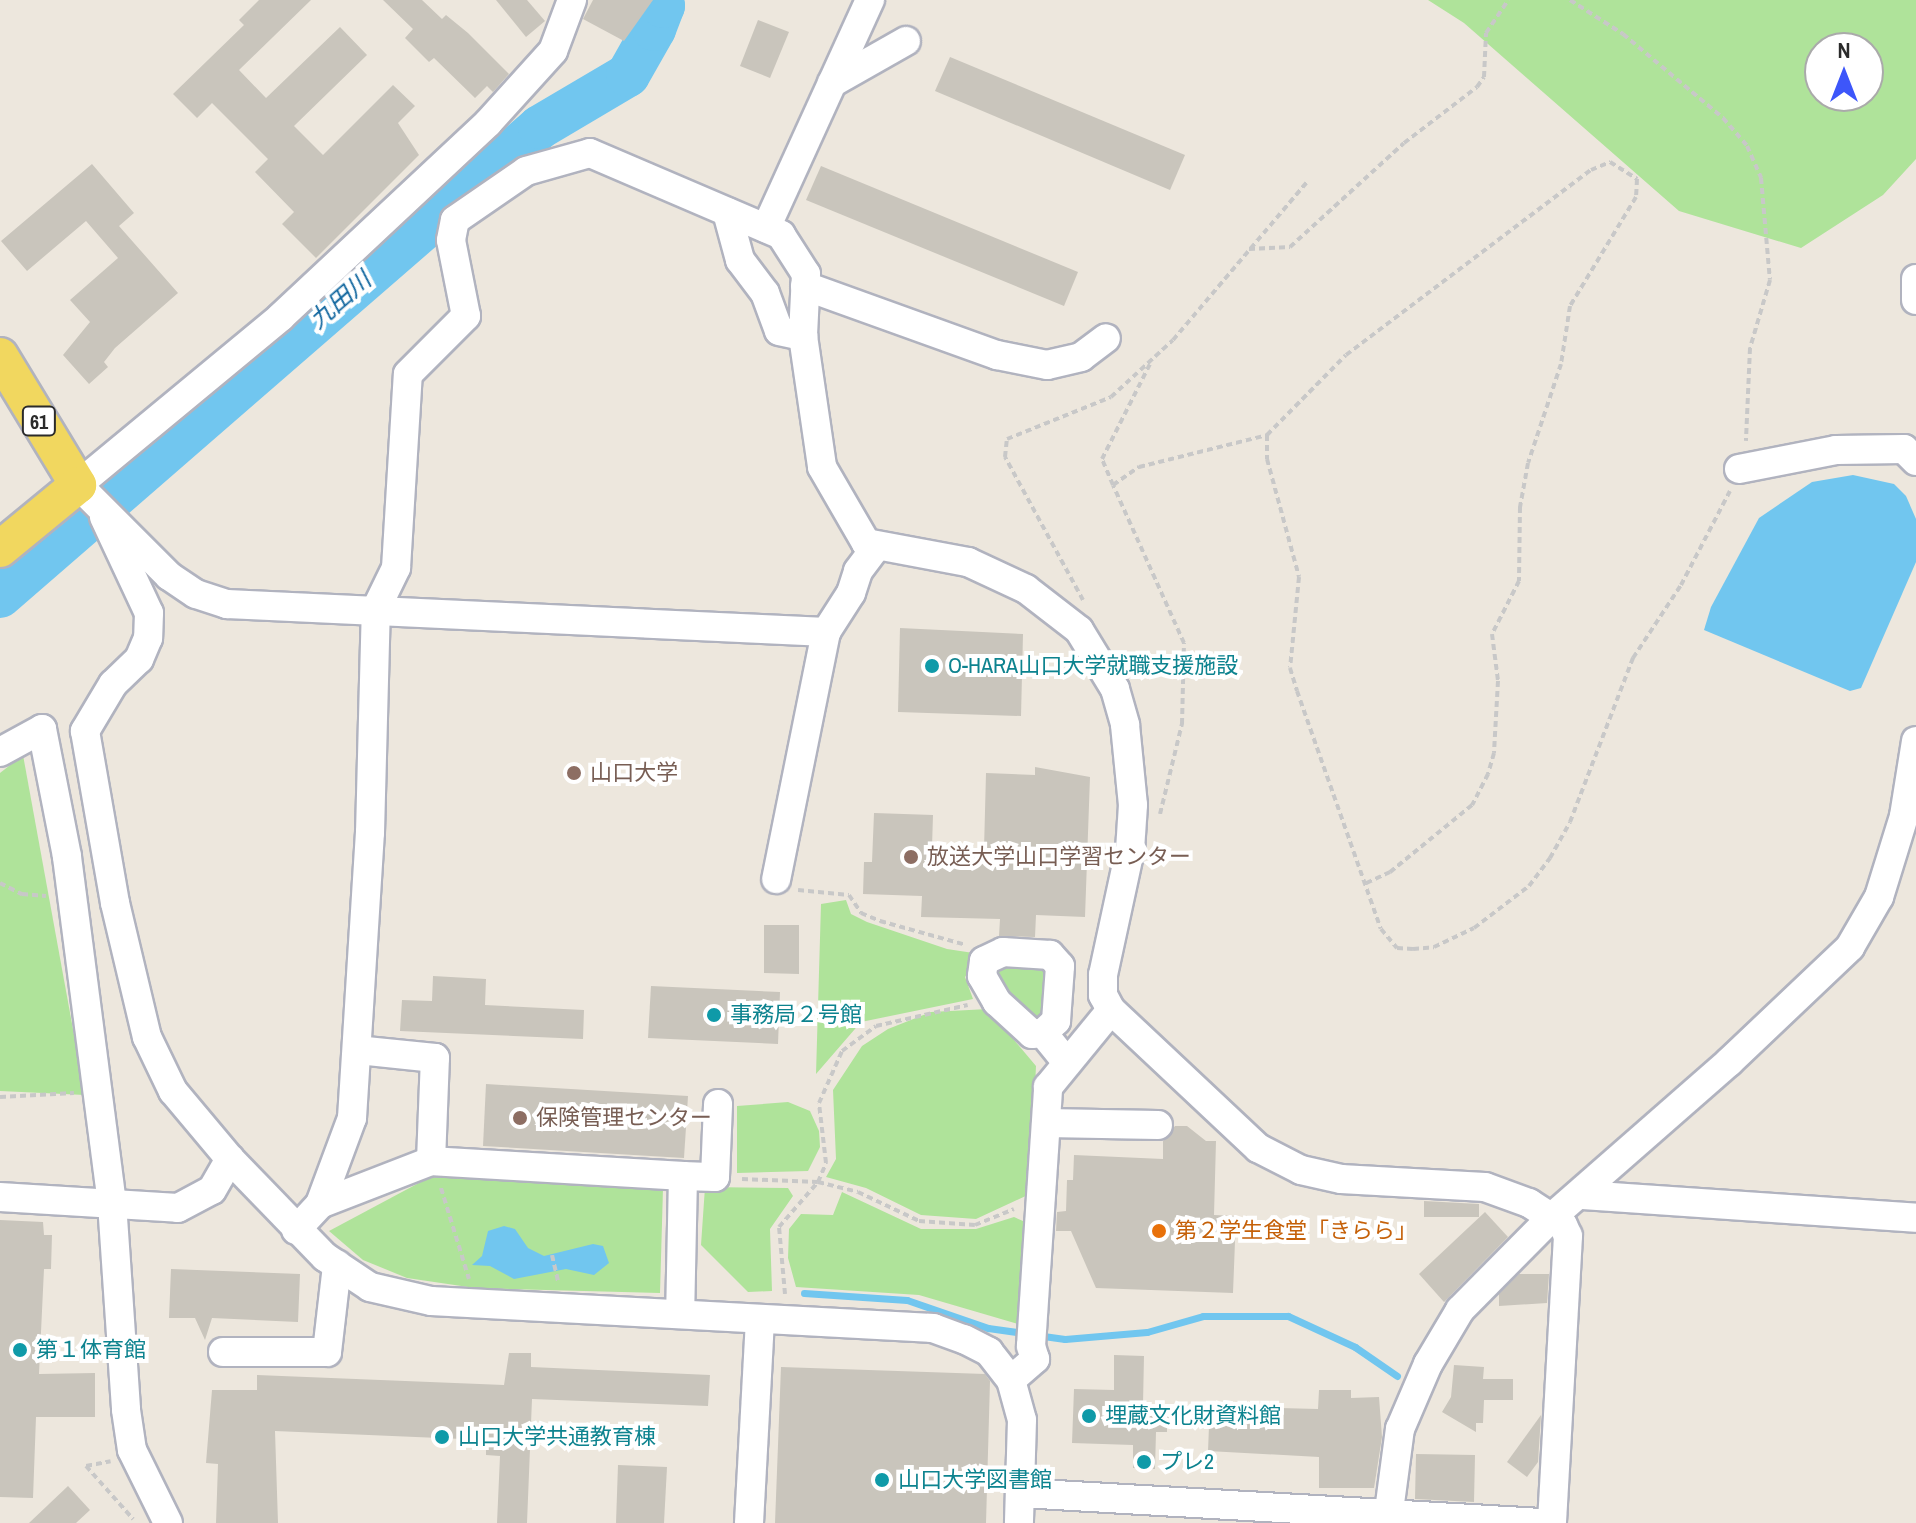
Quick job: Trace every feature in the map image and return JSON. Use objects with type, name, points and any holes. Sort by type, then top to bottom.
[{"type":"main road","name":"61","points":[[0,356],[78,485]]},
{"type":"main road","points":[[0,549],[78,485]]},
{"type":"street","points":[[572,0],[553,51],[422,186],[281,317],[78,485],[104,517],[149,613],[148,638],[139,659],[113,684],[85,731],[115,903],[147,1037],[173,1091],[230,1159],[296,1230],[337,1265],[370,1287],[431,1301],[933,1328],[989,1352],[1011,1380],[1022,1420],[1019,1523]]},
{"type":"street","points":[[766,228],[870,0]]},
{"type":"street","points":[[832,83],[906,41]]},
{"type":"street","points":[[296,1230],[320,1204],[352,1118],[358,1050],[376,609],[396,568],[408,374],[466,316],[451,240],[455,220],[526,171],[590,153],[781,235],[806,274],[803,336],[822,467],[866,543],[968,562],[1026,589],[1079,630],[1115,689],[1125,725],[1133,805],[1130,850],[1103,975],[1103,995],[1111,1010],[1258,1148],[1301,1170],[1341,1179],[1485,1187],[1529,1203],[1552,1217],[1568,1236],[1552,1523]]},
{"type":"street","points":[[422,186],[455,220]]},
{"type":"street","points":[[727,212],[740,260],[765,293],[779,331],[803,336]]},
{"type":"street","points":[[1916,279],[1916,300]]},
{"type":"street","points":[[805,286],[997,355],[1047,365],[1081,357],[1106,338]]},
{"type":"street","points":[[1739,469],[1836,450],[1904,449],[1916,461]]},
{"type":"street","points":[[104,517],[126,528],[169,576],[206,597],[227,604],[826,632]]},
{"type":"street","points":[[776,879],[826,632],[851,593],[858,571],[877,546]]},
{"type":"street","points":[[0,752],[42,729],[72,890],[112,1203],[132,1450],[168,1523]]},
{"type":"street","points":[[1396,1515],[1406,1416],[1428,1364],[1460,1310],[1552,1217],[1582,1195],[1850,947],[1879,897],[1904,816],[1916,741]]},
{"type":"street","points":[[1887,871],[1916,861]]},
{"type":"street","points":[[1003,952],[1050,955],[1060,966],[1056,1021],[1043,1033],[1032,1034],[997,1002],[982,976],[984,961],[1003,952]]},
{"type":"street","points":[[1011,1380],[1035,1359],[1032,1334],[1048,1087],[1067,1063],[1092,1040],[1111,1010]]},
{"type":"street","points":[[1043,1033],[1067,1063]]},
{"type":"street","points":[[358,1050],[435,1058],[431,1161]]},
{"type":"street","points":[[320,1204],[431,1161],[715,1177],[718,1104]]},
{"type":"street","points":[[1046,1123],[1158,1125]]},
{"type":"street","points":[[0,1197],[178,1208],[197,1202],[212,1190],[230,1159]]},
{"type":"street","points":[[680,1314],[683,1176]]},
{"type":"street","points":[[1582,1195],[1916,1218]]},
{"type":"street","points":[[223,1352],[327,1352],[337,1265]]},
{"type":"street","points":[[749,1523],[772,1319]]},
{"type":"street","points":[[1021,1493],[1541,1523]]},
{"type":"path","points":[[1249,249],[1290,247],[1404,143],[1477,87],[1484,77],[1486,33],[1508,0]]},
{"type":"path","points":[[1267,435],[1267,459],[1299,577],[1290,668],[1381,929],[1397,948],[1434,947],[1474,928],[1529,886],[1570,822],[1633,658],[1722,512],[1739,469],[1748,418],[1750,348],[1770,280],[1761,178],[1747,146],[1723,118],[1623,34],[1570,0]]},
{"type":"path","points":[[1113,485],[1139,467],[1267,435],[1346,355],[1591,170],[1610,162],[1637,179],[1636,197],[1570,306],[1561,364],[1528,463],[1520,507],[1519,581],[1492,634],[1498,681],[1494,753],[1488,774],[1472,805],[1390,872],[1364,884]]},
{"type":"path","points":[[1079,630],[1083,594],[1004,448],[1018,431],[1111,397],[1150,364],[1308,181]]},
{"type":"path","points":[[1130,850],[1139,849],[1155,827],[1164,804],[1182,724],[1184,643],[1102,459],[1150,364]]},
{"type":"path","points":[[776,879],[801,891],[849,895],[861,913],[953,945],[1003,952]]},
{"type":"path","points":[[0,883],[22,894],[50,896],[72,890]]},
{"type":"path","points":[[772,1319],[779,1227],[818,1182],[826,1163],[827,1138],[819,1103],[842,1051],[876,1026],[903,1016],[997,1002]]},
{"type":"path","points":[[0,1097],[98,1092]]},
{"type":"path","points":[[431,1161],[477,1303]]},
{"type":"path","points":[[715,1177],[818,1182],[858,1192],[919,1221],[975,1225],[1041,1198]]},
{"type":"path","points":[[552,1255],[558,1271]]},
{"type":"path","points":[[86,1466],[133,1519]]},
{"type":"green space","points":[[1428,0],[1916,0],[1916,159],[1883,195],[1801,248],[1679,211],[1464,23]]},
{"type":"green space","points":[[23,755],[85,1095],[0,1091],[0,773]]},
{"type":"green space","points":[[846,900],[851,914],[867,922],[947,949],[980,954],[965,977],[973,999],[861,1022],[816,1074],[821,904]]},
{"type":"green space","points":[[999,968],[1042,969],[1050,975],[1050,1008],[1035,1023],[997,986],[993,977]]},
{"type":"green space","points":[[988,1009],[1036,1066],[1030,1194],[976,1219],[921,1215],[866,1188],[826,1177],[836,1159],[833,1090],[862,1046],[888,1029],[931,1012]]},
{"type":"green space","points":[[788,1102],[810,1111],[819,1131],[820,1147],[808,1171],[737,1173],[737,1106]]},
{"type":"green space","points":[[430,1177],[663,1188],[660,1293],[475,1288],[407,1278],[363,1260],[329,1231]]},
{"type":"green space","points":[[705,1187],[788,1188],[793,1196],[770,1229],[772,1291],[748,1292],[701,1245]]},
{"type":"green space","points":[[842,1192],[921,1229],[976,1229],[1014,1217],[1030,1224],[1021,1325],[919,1295],[796,1287],[788,1258],[789,1229],[801,1214],[833,1215]]},
{"type":"water","points":[[1853,475],[1894,484],[1906,496],[1916,519],[1916,562],[1861,688],[1850,691],[1704,630],[1711,607],[1759,518],[1812,482]]},
{"type":"water","points":[[504,1226],[515,1229],[528,1248],[544,1256],[593,1244],[603,1246],[609,1263],[594,1275],[566,1269],[514,1279],[490,1266],[472,1265],[482,1256],[488,1231]]},
{"type":"building","points":[[259,0],[311,0],[239,70],[266,98],[340,27],[367,55],[294,126],[323,155],[393,85],[415,106],[398,123],[419,155],[316,258],[282,224],[294,212],[255,172],[268,159],[212,103],[197,118],[173,94],[244,25],[239,20]]},
{"type":"building","points":[[383,0],[422,0],[442,19],[446,15],[468,33],[509,74],[493,92],[487,86],[475,98],[434,58],[429,62],[405,38],[413,29]]},
{"type":"building","points":[[496,0],[527,0],[545,21],[526,37]]},
{"type":"building","points":[[593,0],[653,0],[624,41],[583,19]]},
{"type":"building","points":[[758,20],[789,32],[770,78],[740,66]]},
{"type":"building","points":[[950,57],[1185,155],[1170,190],[935,91]]},
{"type":"building","points":[[92,164],[134,213],[119,226],[178,293],[115,348],[104,362],[108,367],[89,384],[63,355],[90,322],[70,300],[118,258],[86,221],[27,271],[1,241]]},
{"type":"building","points":[[821,166],[1078,272],[1064,306],[806,200]]},
{"type":"building","name":"O-HARA山口大学就職支援施設","points":[[900,628],[1023,634],[1021,716],[898,712]]},
{"type":"building","points":[[1035,767],[1090,777],[1085,917],[1036,915],[1035,937],[999,936],[1000,919],[921,917],[922,896],[863,894],[864,862],[872,862],[874,813],[933,815],[932,847],[984,849],[986,773],[1035,775]]},
{"type":"building","points":[[764,925],[799,925],[799,974],[764,973]]},
{"type":"building","points":[[433,976],[486,979],[485,1005],[584,1010],[583,1039],[400,1031],[402,1000],[432,1001]]},
{"type":"building","name":"事務局２号館","points":[[651,986],[780,992],[778,1044],[648,1038]]},
{"type":"building","points":[[486,1084],[688,1096],[684,1158],[483,1146]]},
{"type":"building","name":"第２学生食堂「きらら」","points":[[1175,1126],[1187,1126],[1206,1141],[1216,1141],[1214,1215],[1236,1216],[1233,1293],[1096,1288],[1071,1231],[1056,1231],[1057,1212],[1066,1211],[1067,1180],[1073,1180],[1074,1155],[1163,1159],[1163,1141]]},
{"type":"building","points":[[1424,1201],[1479,1204],[1479,1217],[1424,1217]]},
{"type":"building","points":[[1485,1212],[1508,1237],[1444,1302],[1419,1274]]},
{"type":"building","name":"第１体育館","points":[[0,1220],[43,1222],[44,1235],[52,1235],[51,1269],[44,1269],[39,1374],[95,1373],[95,1417],[36,1417],[33,1498],[0,1497]]},
{"type":"building","points":[[171,1269],[300,1274],[298,1322],[212,1318],[205,1340],[195,1318],[169,1318]]},
{"type":"building","points":[[1519,1274],[1549,1274],[1547,1303],[1499,1306],[1499,1294]]},
{"type":"building","name":"山口大学共通教育棟","points":[[509,1353],[531,1353],[531,1367],[710,1375],[708,1406],[532,1399],[527,1523],[497,1523],[500,1456],[486,1455],[486,1440],[275,1431],[278,1523],[216,1523],[218,1464],[206,1463],[212,1390],[257,1390],[257,1375],[504,1385]]},
{"type":"building","points":[[1114,1355],[1144,1356],[1143,1404],[1318,1409],[1319,1390],[1351,1390],[1351,1398],[1379,1397],[1382,1437],[1374,1488],[1319,1488],[1319,1457],[1208,1451],[1209,1426],[1167,1424],[1167,1432],[1156,1432],[1155,1469],[1133,1468],[1133,1445],[1072,1443],[1074,1389],[1114,1390]]},
{"type":"building","points":[[1454,1365],[1484,1367],[1483,1379],[1513,1379],[1513,1400],[1484,1400],[1483,1423],[1476,1423],[1476,1432],[1442,1412],[1451,1397]]},
{"type":"building","name":"山口大学図書館","points":[[781,1367],[985,1374],[990,1381],[986,1523],[775,1523]]},
{"type":"building","points":[[1541,1415],[1538,1462],[1527,1477],[1507,1462]]},
{"type":"building","points":[[1416,1454],[1475,1455],[1474,1502],[1415,1499]]},
{"type":"building","name":"山口大学共通教育棟","points":[[618,1465],[667,1467],[664,1523],[616,1523]]},
{"type":"building","points":[[68,1486],[90,1510],[76,1523],[29,1523]]},
{"type":"waterway","name":"九田川","points":[[0,596],[540,127],[628,75],[654,29],[663,6],[659,0]]},
{"type":"waterway","points":[[804,1293],[907,1300],[988,1328],[1024,1333]]},
{"type":"waterway","points":[[1036,1335],[1065,1339],[1147,1332],[1203,1316],[1288,1316],[1355,1347],[1397,1376]]},
{"type":"place","name":"O-HARA山口大学就職支援施設","points":[[932,666]]},
{"type":"place","name":"山口大学","points":[[574,773]]},
{"type":"place","name":"放送大学山口学習センター","points":[[911,857]]},
{"type":"place","name":"事務局２号館","points":[[714,1015]]},
{"type":"place","name":"保険管理センター","points":[[520,1118]]},
{"type":"place","name":"第２学生食堂「きらら」","points":[[1159,1231]]},
{"type":"place","name":"第１体育館","points":[[20,1350]]},
{"type":"place","name":"埋蔵文化財資料館","points":[[1089,1416]]},
{"type":"place","name":"山口大学共通教育棟","points":[[442,1437]]},
{"type":"place","name":"プレ2","points":[[1144,1462]]},
{"type":"place","name":"山口大学図書館","points":[[882,1480]]}]
